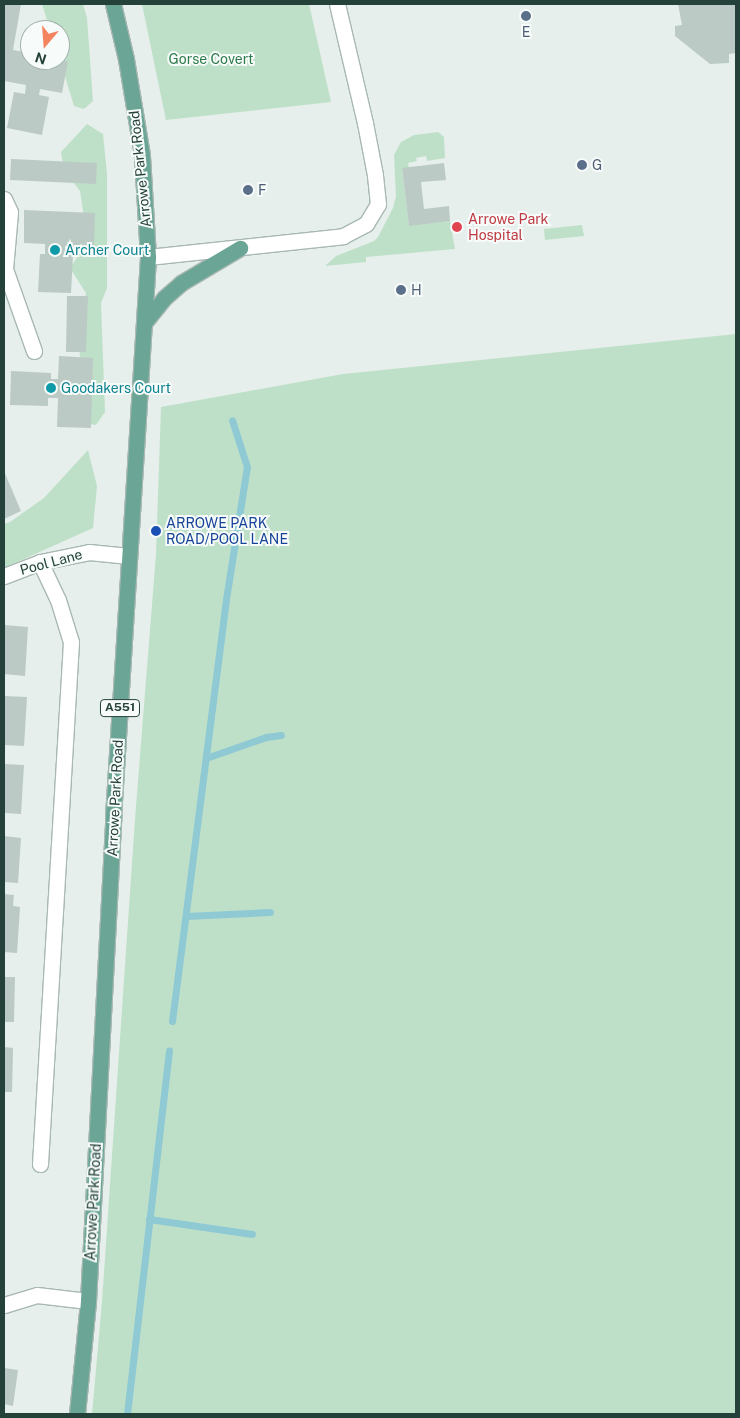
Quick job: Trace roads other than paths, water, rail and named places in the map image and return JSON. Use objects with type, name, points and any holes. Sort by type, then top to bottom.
[{"type":"main road","name":"Arrowe Park Road","points":[[77,1414],[88,1301],[129,556],[148,258],[142,155],[126,59],[114,4]]},
{"type":"main road","points":[[144,323],[164,298],[180,283],[240,248]]},
{"type":"street","points":[[148,258],[344,236],[366,224],[378,204],[365,123],[337,4]]},
{"type":"street","points":[[4,199],[10,212],[5,269],[34,350]]},
{"type":"street","name":"Pool Lane","points":[[4,576],[40,562],[89,552],[129,556]]},
{"type":"street","points":[[40,562],[58,600],[70,642],[40,1164]]},
{"type":"street","points":[[4,1305],[36,1295],[88,1301]]},
{"type":"waterway","points":[[172,1021],[226,599],[247,467],[232,420]]},
{"type":"waterway","points":[[206,758],[266,737],[281,735]]},
{"type":"waterway","points":[[186,916],[270,912]]},
{"type":"waterway","points":[[127,1414],[169,1050]]},
{"type":"waterway","points":[[149,1219],[252,1234]]},
{"type":"place","name":"E","points":[[526,16]]},
{"type":"place","name":"G","points":[[582,165]]},
{"type":"place","name":"F","points":[[248,190]]},
{"type":"place","name":"Arrowe Park Hospital","points":[[457,227]]},
{"type":"place","name":"Archer Court","points":[[55,250]]},
{"type":"place","name":"H","points":[[401,290]]},
{"type":"place","name":"Goodakers Court","points":[[51,388]]},
{"type":"place","name":"ARROWE PARK ROAD/POOL LANE","points":[[156,531]]},
{"type":"park label","name":"Gorse Covert","points":[[211,59]]}]
